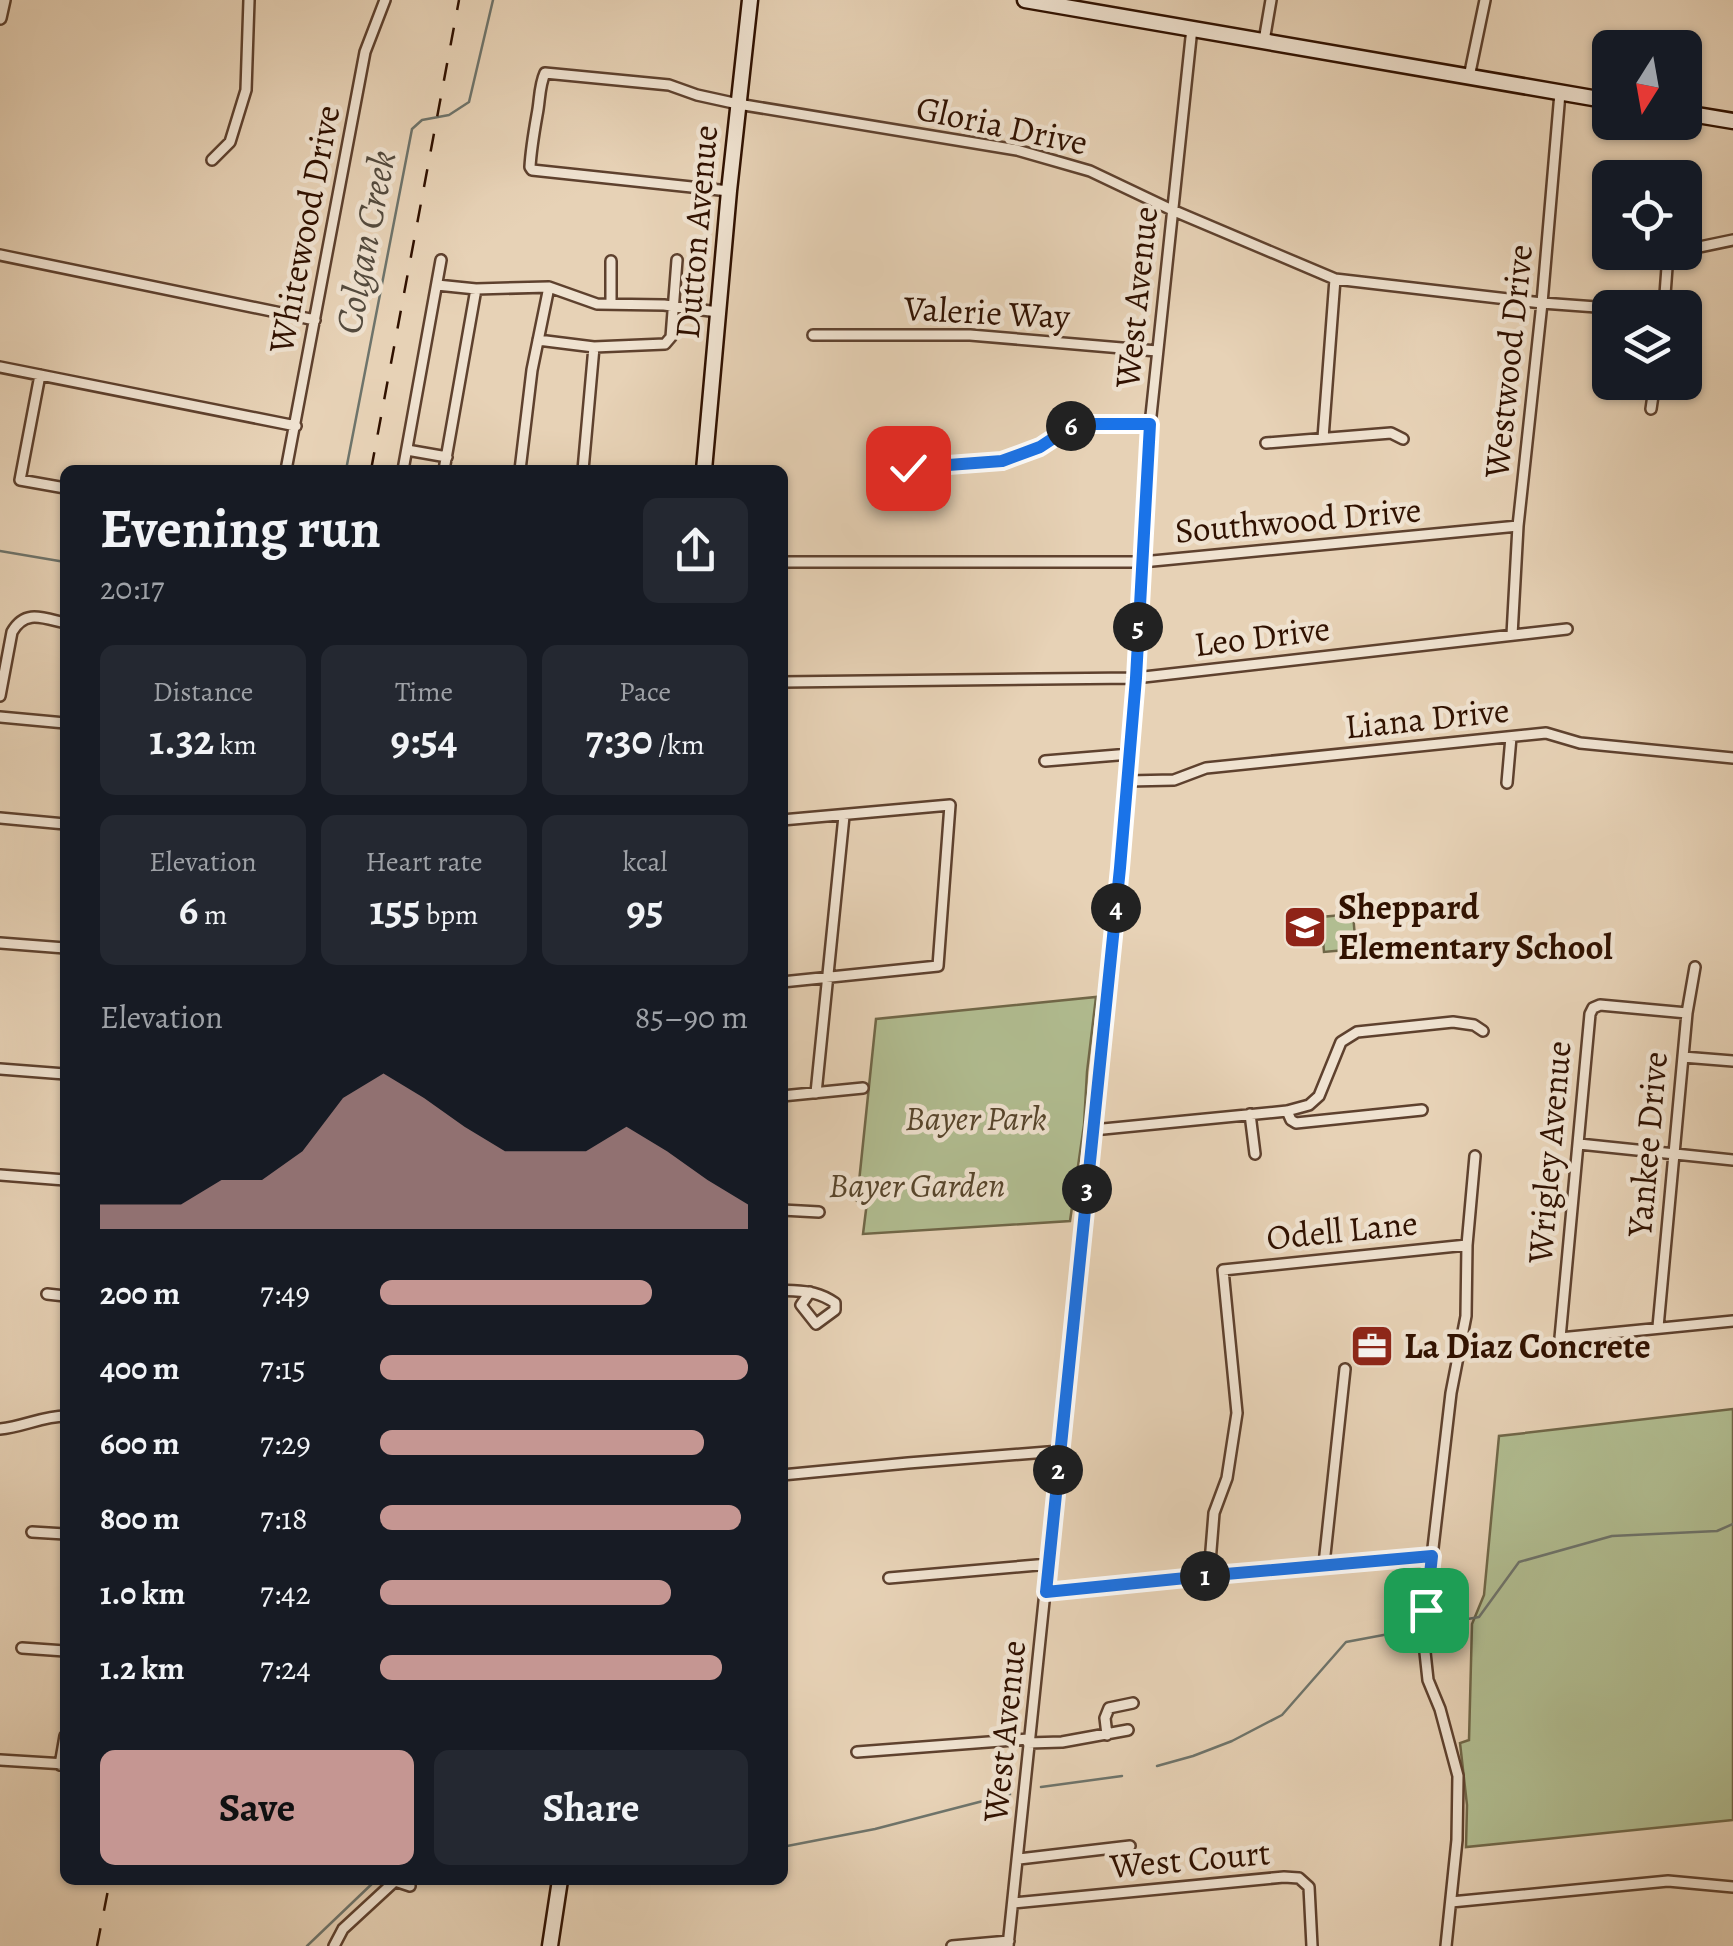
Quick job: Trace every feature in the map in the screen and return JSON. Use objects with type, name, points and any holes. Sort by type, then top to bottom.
[{"type":"main road","name":"Dutton Avenue","points":[[704,465],[750,0]]},
{"type":"main road","points":[[1025,0],[1592,98]]},
{"type":"main road","points":[[1702,116],[1733,121]]},
{"type":"main road","points":[[550,1946],[559,1885]]},
{"type":"street","points":[[0,18],[4,0]]},
{"type":"street","points":[[212,160],[230,142],[246,90],[249,0]]},
{"type":"street","name":"Whitewood Drive","points":[[287,465],[366,52],[385,0]]},
{"type":"street","points":[[1264,41],[1271,0]]},
{"type":"street","points":[[1469,77],[1485,0]]},
{"type":"street","name":"West Avenue","points":[[1008,1944],[1128,781],[1150,424],[1192,28]]},
{"type":"street","name":"Gloria Drive","points":[[729,191],[532,170],[533,128],[545,73],[669,85],[697,96],[738,104],[1017,150],[1090,170],[1172,210],[1335,279],[1592,307]]},
{"type":"street","name":"Westwood Drive","points":[[1512,635],[1518,526],[1560,94]]},
{"type":"street","points":[[1702,246],[1733,240]]},
{"type":"street","points":[[0,255],[314,320]]},
{"type":"street","points":[[404,465],[441,260]]},
{"type":"street","points":[[538,340],[594,348],[665,344],[671,338],[677,260]]},
{"type":"street","points":[[611,261],[611,304]]},
{"type":"street","points":[[1324,438],[1335,279]]},
{"type":"street","points":[[437,284],[476,289],[550,287],[592,303],[718,312]]},
{"type":"street","points":[[521,465],[538,340],[550,287]]},
{"type":"street","points":[[445,465],[476,289]]},
{"type":"street","name":"Valerie Way","points":[[813,335],[970,335],[1157,351]]},
{"type":"street","points":[[583,465],[594,348]]},
{"type":"street","points":[[0,366],[296,426]]},
{"type":"street","points":[[40,375],[20,480],[60,487]]},
{"type":"street","points":[[1651,409],[1652,400]]},
{"type":"street","points":[[908,468],[1002,461],[1040,447],[1075,424],[1150,424]]},
{"type":"street","points":[[1266,443],[1391,433],[1403,439]]},
{"type":"street","points":[[407,450],[446,457]]},
{"type":"street","name":"Southwood Drive","points":[[788,562],[1142,562],[1518,526]]},
{"type":"street","points":[[0,696],[12,632],[22,619],[34,616],[60,622]]},
{"type":"street","name":"Leo Drive","points":[[788,682],[1136,678],[1567,629]]},
{"type":"street","points":[[0,718],[60,723]]},
{"type":"street","name":"Liana Drive","points":[[1128,781],[1174,780],[1206,768],[1546,733],[1580,743],[1733,758]]},
{"type":"street","points":[[1508,783],[1511,737]]},
{"type":"street","points":[[1044,761],[1130,754]]},
{"type":"street","points":[[788,820],[950,805],[938,966],[788,981]]},
{"type":"street","points":[[816,1092],[844,816]]},
{"type":"street","points":[[0,818],[60,824]]},
{"type":"street","points":[[0,943],[60,948]]},
{"type":"street","name":"Yankee Drive","points":[[1658,1328],[1687,1013],[1695,967]]},
{"type":"street","name":"Wrigley Avenue","points":[[1658,1328],[1560,1338],[1593,1008],[1608,1005],[1687,1013]]},
{"type":"street","points":[[1093,1130],[1309,1105],[1319,1096],[1341,1042],[1357,1032],[1453,1022],[1483,1031]]},
{"type":"street","points":[[1683,1057],[1733,1062]]},
{"type":"street","points":[[0,1068],[60,1074]]},
{"type":"street","points":[[788,1095],[863,1088]]},
{"type":"street","points":[[1288,1110],[1293,1122],[1306,1123],[1422,1110]]},
{"type":"street","points":[[1250,1114],[1255,1154]]},
{"type":"street","points":[[1579,1144],[1733,1160]]},
{"type":"street","points":[[1446,1946],[1457,1840],[1458,1776],[1428,1680],[1423,1634],[1451,1394],[1466,1323],[1467,1245],[1475,1156]]},
{"type":"street","points":[[0,1175],[60,1180]]},
{"type":"street","points":[[788,1210],[819,1212]]},
{"type":"street","name":"Odell Lane","points":[[1209,1575],[1214,1513],[1227,1478],[1237,1413],[1223,1270],[1467,1245]]},
{"type":"street","points":[[788,1290],[810,1292]]},
{"type":"street","points":[[47,1294],[60,1295]]},
{"type":"street","points":[[1658,1328],[1733,1321]]},
{"type":"street","points":[[1324,1564],[1345,1369]]},
{"type":"street","points":[[0,1430],[60,1416]]},
{"type":"street","points":[[788,1474],[1060,1452]]},
{"type":"street","points":[[32,1532],[60,1534]]},
{"type":"street","points":[[1046,1592],[1432,1556]]},
{"type":"street","points":[[889,1578],[1049,1564]]},
{"type":"street","points":[[22,1648],[60,1652]]},
{"type":"street","points":[[1107,1735],[1105,1718],[1109,1708],[1133,1703]]},
{"type":"street","points":[[857,1752],[1062,1742],[1128,1730]]},
{"type":"street","points":[[0,1760],[60,1765]]},
{"type":"street","points":[[1019,1859],[1130,1846]]},
{"type":"street","name":"West Court","points":[[1013,1903],[1300,1878],[1309,1886],[1312,1946]]},
{"type":"street","points":[[1451,1902],[1668,1881],[1733,1887]]},
{"type":"street","points":[[334,1946],[343,1928],[391,1885]]},
{"type":"street","points":[[952,1946],[1008,1944]]},
{"type":"green space","points":[[1353,914],[1356,949],[1324,952],[1321,917]]},
{"type":"green space","name":"Bayer Park","points":[[1096,997],[1070,1221],[863,1234],[867,1202],[857,1201],[876,1019]]},
{"type":"green space","points":[[1733,1409],[1733,1820],[1466,1847],[1467,1805],[1460,1743],[1469,1740],[1472,1624],[1484,1595],[1499,1436]]},
{"type":"waterway","name":"Colgan Creek","points":[[347,465],[412,129],[422,120],[449,115],[469,102],[493,0]]},
{"type":"waterway","name":"Colgan Creek","points":[[0,551],[60,561]]},
{"type":"waterway","points":[[1429,1626],[1479,1617],[1519,1562],[1612,1536],[1717,1531],[1733,1524]]},
{"type":"waterway","points":[[1157,1766],[1232,1741],[1282,1715],[1346,1642],[1421,1628]]},
{"type":"waterway","points":[[1041,1787],[1122,1776]]},
{"type":"waterway","points":[[788,1846],[875,1829],[1010,1794]]},
{"type":"waterway","points":[[307,1946],[371,1885]]},
{"type":"railway","points":[[372,465],[459,0]]},
{"type":"railway","points":[[97,1946],[109,1885]]},
{"type":"place","name":"Sheppard Elementary School","points":[[1305,927]]},
{"type":"place","name":"La Diaz Concrete","points":[[1372,1346]]},
{"type":"route","points":[[908,468],[1002,461],[1040,447],[1075,424],[1150,424],[1136,678],[1120,868],[1046,1592],[1432,1556],[1426,1610]]},
{"type":"park label","name":"Bayer Garden","points":[[917,1185]]}]
